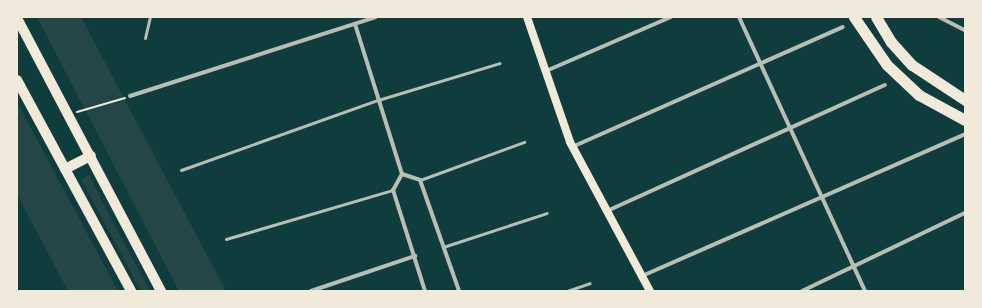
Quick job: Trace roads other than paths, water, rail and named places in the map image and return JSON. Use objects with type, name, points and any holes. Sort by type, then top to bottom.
[{"type":"highway","points":[[854,17],[887,65],[919,95],[965,120]]},
{"type":"highway","points":[[876,17],[891,42],[912,65],[965,100]]},
{"type":"main road","points":[[22,17],[26,33]]},
{"type":"main road","points":[[527,17],[572,147],[605,212],[650,291]]},
{"type":"main road","points":[[17,18],[69,114],[161,291]]},
{"type":"main road","points":[[17,80],[131,291]]},
{"type":"main road","points":[[65,169],[91,156]]},
{"type":"street","points":[[130,96],[376,17]]},
{"type":"street","points":[[546,71],[672,17]]},
{"type":"street","points":[[739,17],[865,291]]},
{"type":"street","points":[[939,17],[965,30]]},
{"type":"street","points":[[355,24],[402,174],[393,190],[425,291]]},
{"type":"street","points":[[572,147],[760,61],[843,27]]},
{"type":"street","points":[[605,212],[885,85]]},
{"type":"street","points":[[641,276],[823,199],[965,134]]},
{"type":"street","points":[[402,174],[420,180],[459,291]]},
{"type":"street","points":[[802,291],[965,213]]},
{"type":"street","points":[[310,291],[415,256]]},
{"type":"lane","points":[[145,38],[150,17]]},
{"type":"lane","points":[[181,170],[378,100],[500,63]]},
{"type":"lane","points":[[420,180],[524,142]]},
{"type":"lane","points":[[226,239],[393,190]]},
{"type":"lane","points":[[443,247],[547,213]]},
{"type":"lane","points":[[567,291],[590,283]]}]
